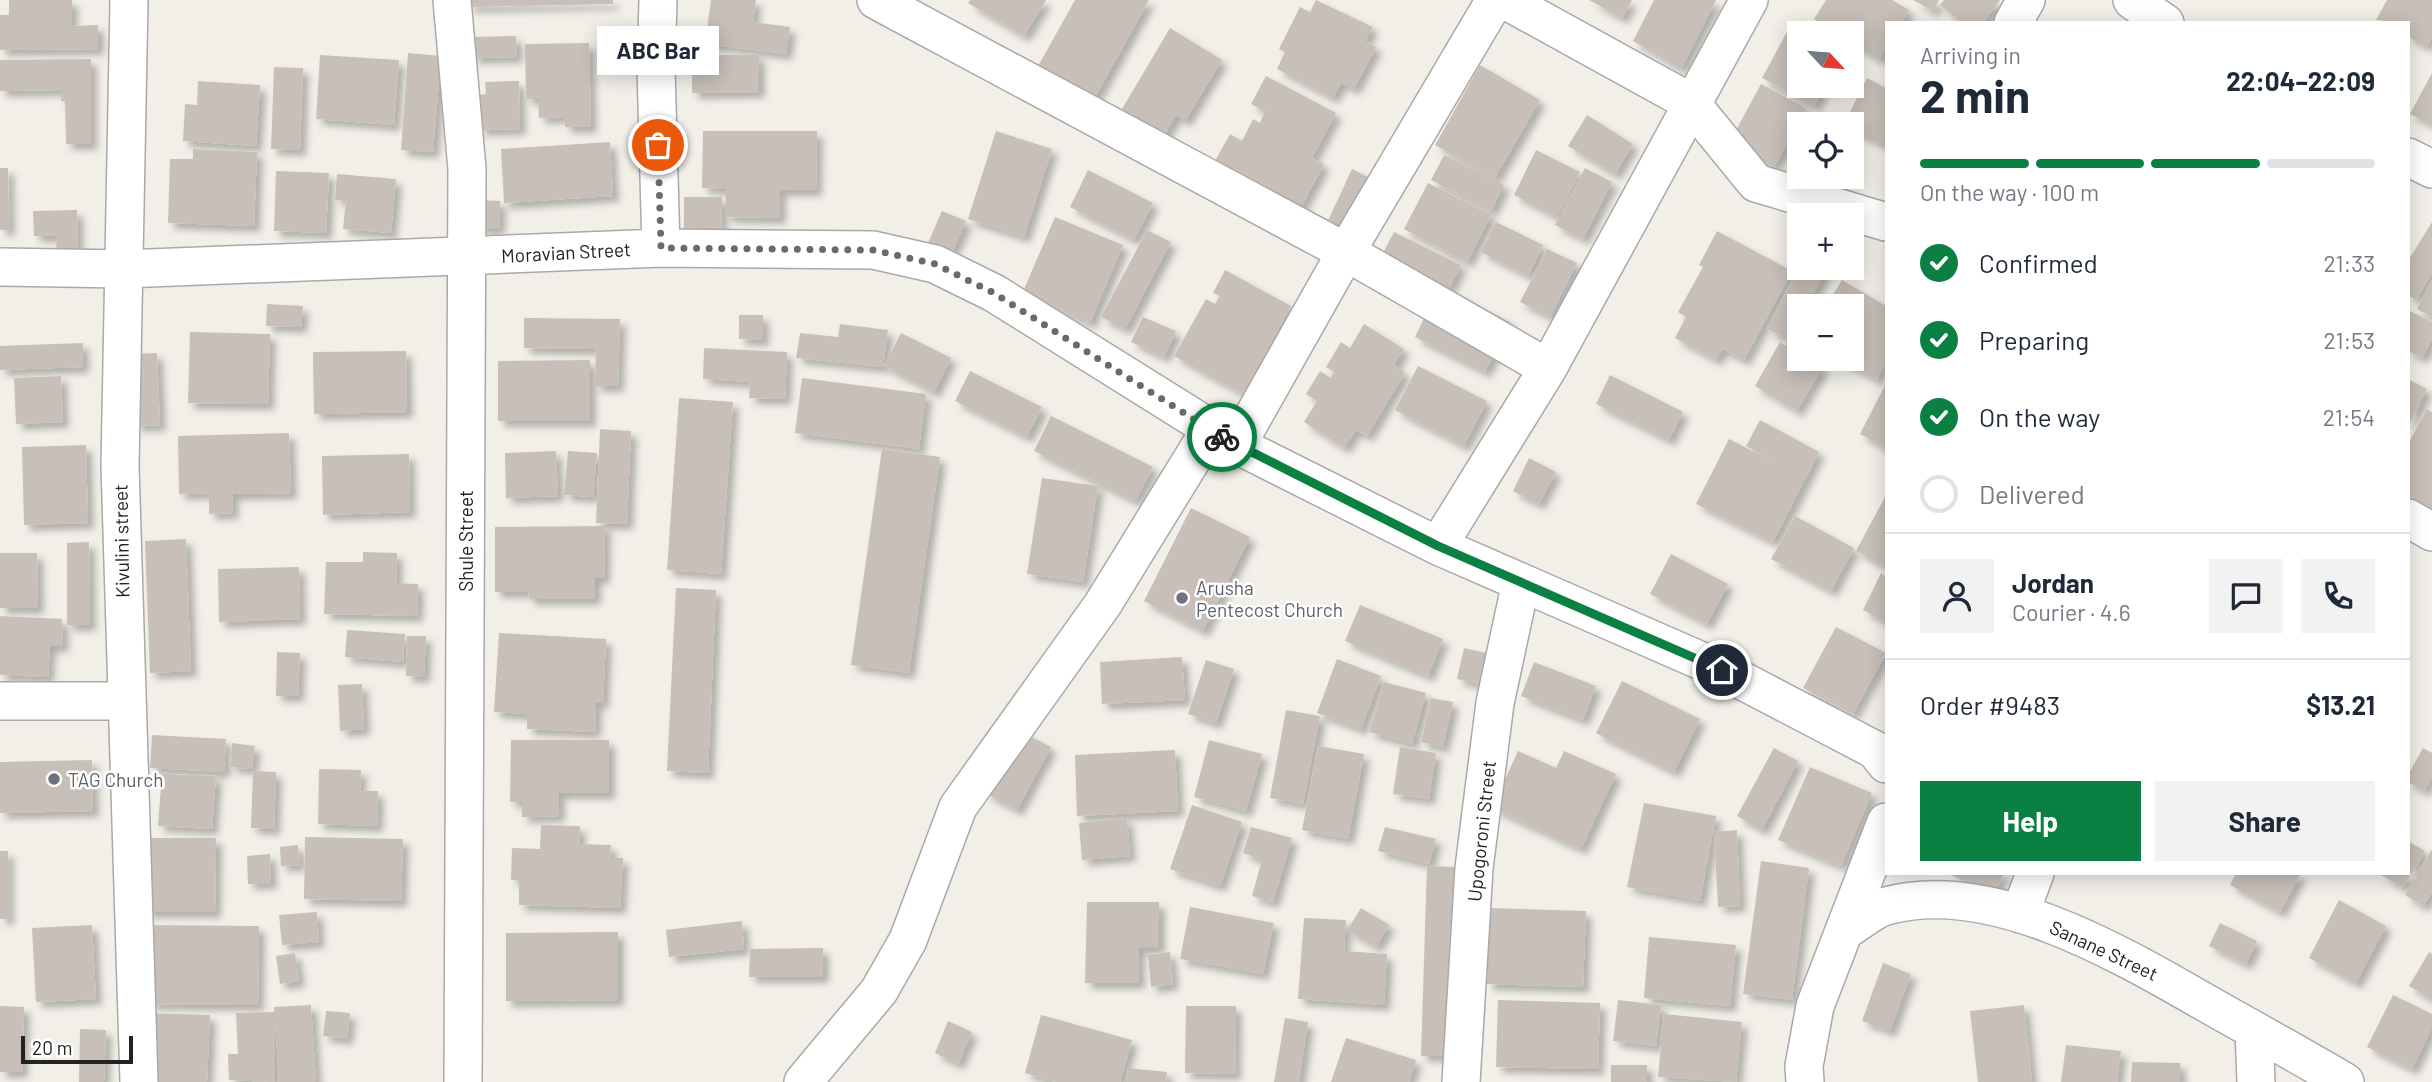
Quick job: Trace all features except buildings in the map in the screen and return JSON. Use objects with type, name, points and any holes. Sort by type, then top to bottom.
[{"type":"street","name":"Kivulini street","points":[[129,0],[120,466],[124,701],[132,806],[139,1082]]},
{"type":"street","name":"Shule Street","points":[[452,0],[467,169],[463,1082]]},
{"type":"street","points":[[658,0],[656,69],[661,248]]},
{"type":"street","points":[[876,0],[1346,252],[1548,368]]},
{"type":"street","points":[[803,1082],[878,991],[908,940],[958,807],[1224,438],[1346,252],[1495,0]]},
{"type":"street","points":[[1505,0],[1690,102],[1756,183],[1884,216]]},
{"type":"street","points":[[1438,546],[1548,368],[1690,102],[1749,0]]},
{"type":"street","points":[[2014,21],[2026,0]]},
{"type":"street","points":[[2132,0],[2162,21]]},
{"type":"street","points":[[2410,157],[2432,169]]},
{"type":"street","name":"Moravian Street","points":[[0,267],[124,269],[661,248],[873,250],[935,264],[994,293],[1224,438],[1438,546],[1722,670],[1875,750],[1885,763]]},
{"type":"street","points":[[2410,519],[2432,531]]},
{"type":"street","name":"Upogoroni Street","points":[[1461,1082],[1474,868],[1495,703],[1521,582]]},
{"type":"street","points":[[0,701],[124,701]]},
{"type":"street","points":[[1805,1082],[1804,1066],[1815,1006],[1885,825]]},
{"type":"street","points":[[2020,914],[2034,875]]},
{"type":"street","name":"Sanane Street","points":[[1844,931],[1884,906],[1965,902],[2020,914],[2073,933],[2132,960],[2345,1082]]},
{"type":"street","points":[[2254,1030],[2256,1082]]},
{"type":"way so far","points":[[658,145],[661,248],[873,250],[935,264],[994,293],[1222,437]]},
{"type":"place","name":"ABC Bar","points":[[658,145]]},
{"type":"place","name":"Arusha Pentecost Church","points":[[1182,598]]},
{"type":"place","name":"TAG Church","points":[[54,779]]},
{"type":"route","points":[[1222,437],[1438,546],[1722,670]]}]
